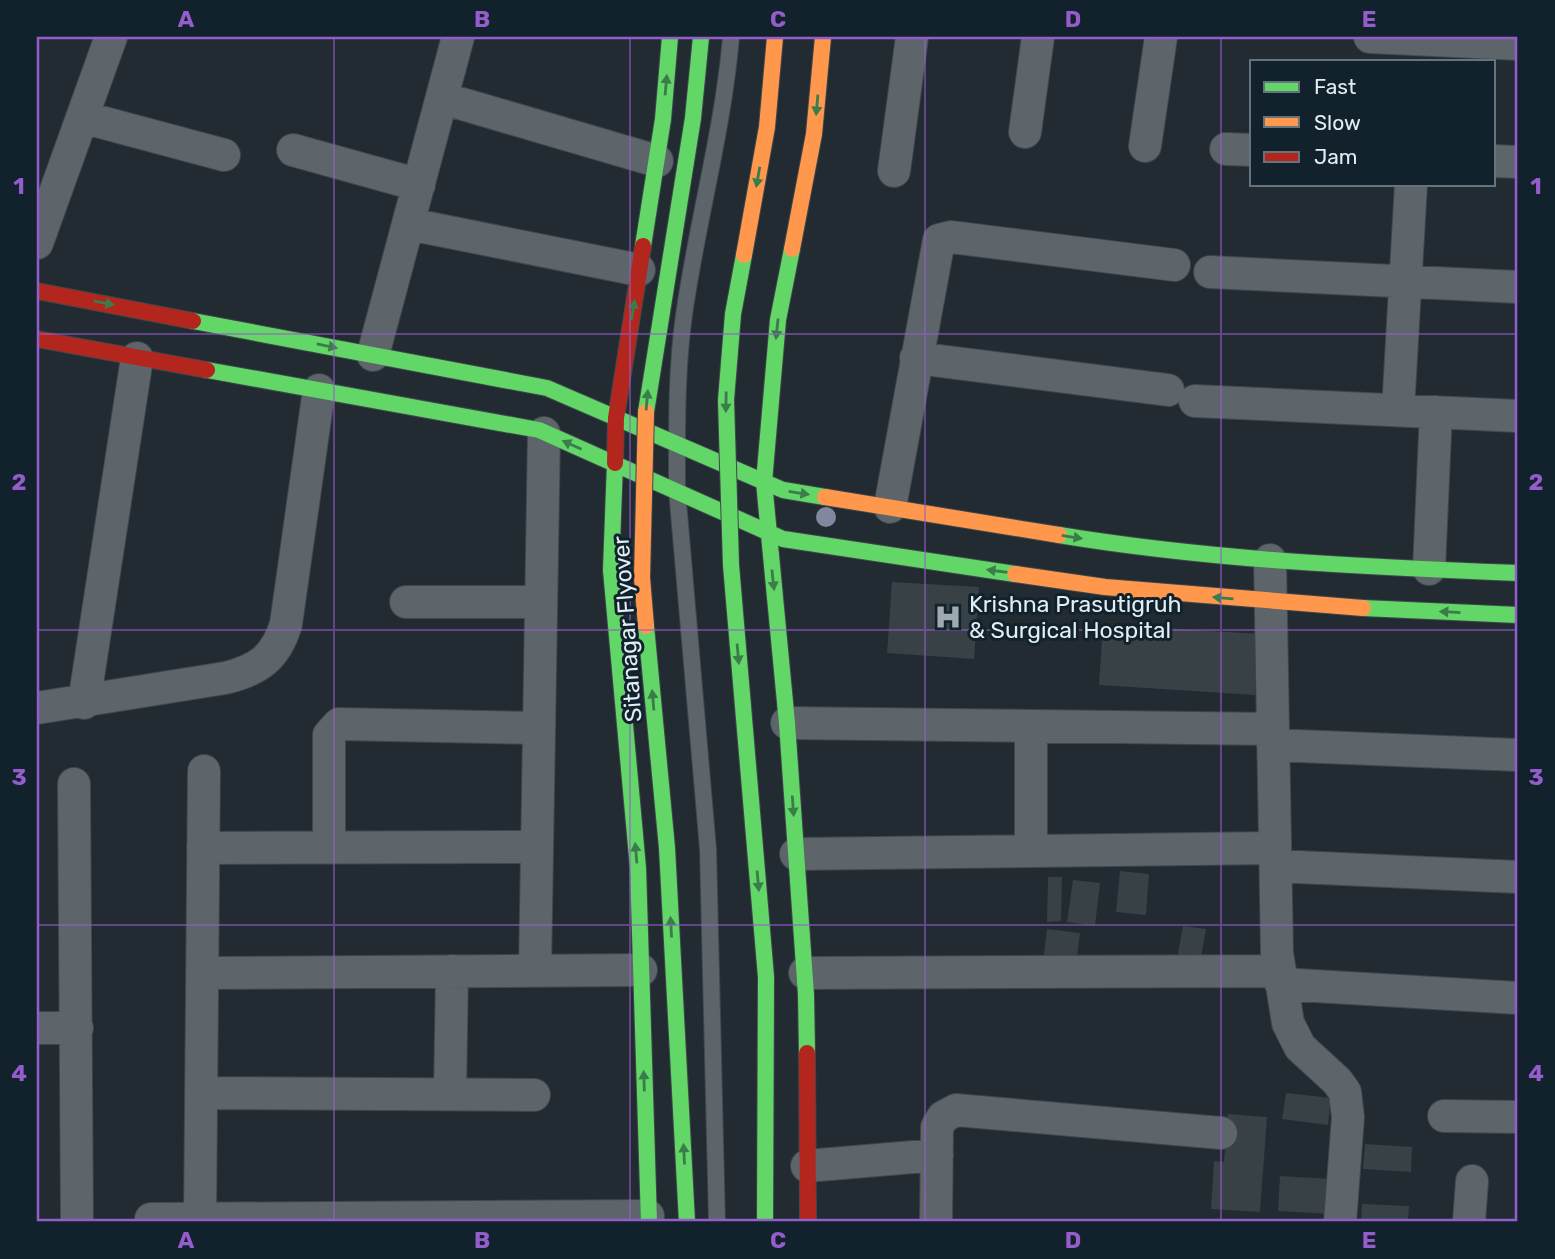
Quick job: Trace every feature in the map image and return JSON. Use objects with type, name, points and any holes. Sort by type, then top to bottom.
[{"type":"street","points":[[37,243],[111,37]]},
{"type":"street","points":[[373,355],[458,37]]},
{"type":"street","points":[[150,1219],[648,1219],[638,868],[611,570],[616,418],[657,162],[670,37]]},
{"type":"street","name":"Sitanagar Flyover","points":[[687,1222],[667,848],[642,578],[646,400],[693,118],[701,37]]},
{"type":"street","points":[[765,1222],[766,977],[731,565],[726,400],[733,314],[767,127],[775,37]]},
{"type":"street","points":[[808,1222],[805,974],[787,723],[764,482],[778,320],[814,134],[823,37]]},
{"type":"street","points":[[894,171],[912,37]]},
{"type":"street","points":[[1025,132],[1038,37]]},
{"type":"street","points":[[1145,146],[1161,37]]},
{"type":"street","points":[[1370,37],[1418,46],[1518,44]]},
{"type":"street","points":[[442,98],[657,162]]},
{"type":"street","points":[[82,117],[224,155]]},
{"type":"street","points":[[293,150],[419,185]]},
{"type":"street","points":[[1496,161],[1518,162]]},
{"type":"street","points":[[1398,410],[1410,186]]},
{"type":"street","points":[[409,224],[639,270]]},
{"type":"street","points":[[890,507],[936,247],[944,238],[1174,265]]},
{"type":"street","points":[[1210,272],[1518,287]]},
{"type":"street","points":[[37,290],[547,388],[783,490],[1113,544],[1270,560],[1518,573]]},
{"type":"street","points":[[37,339],[544,433],[783,539],[1105,587],[1270,602],[1518,615]]},
{"type":"street","points":[[85,703],[137,358]]},
{"type":"street","points":[[916,358],[1181,396],[1518,416]]},
{"type":"street","points":[[37,708],[85,703],[249,672],[271,657],[280,645],[286,624],[319,390]]},
{"type":"street","points":[[1429,569],[1436,412]]},
{"type":"street","points":[[535,971],[544,433]]},
{"type":"street","points":[[1270,560],[1275,857],[1281,977],[1287,1023],[1300,1047],[1337,1081],[1345,1092],[1348,1117],[1340,1222]]},
{"type":"street","points":[[406,602],[541,602]]},
{"type":"street","points":[[787,723],[1031,726],[1273,737],[1518,755]]},
{"type":"street","points":[[329,848],[329,735],[339,724],[539,729]]},
{"type":"street","points":[[1031,726],[1031,851]]},
{"type":"street","points":[[200,1219],[204,771]]},
{"type":"street","points":[[74,784],[77,1222]]},
{"type":"street","points":[[203,848],[537,847]]},
{"type":"street","points":[[796,854],[1031,851],[1275,857],[1518,877]]},
{"type":"street","points":[[202,973],[641,970]]},
{"type":"street","points":[[450,1094],[452,971]]},
{"type":"street","points":[[805,974],[1281,977],[1518,998]]},
{"type":"street","points":[[37,1028],[77,1028]]},
{"type":"street","points":[[201,1093],[534,1095]]},
{"type":"street","points":[[936,1222],[937,1127],[943,1116],[956,1110],[1221,1133]]},
{"type":"street","points":[[1444,1116],[1518,1118]]},
{"type":"street","points":[[807,1166],[937,1155]]},
{"type":"street","points":[[1469,1222],[1472,1181]]},
{"type":"lane","points":[[717,1222],[708,849],[677,490],[677,442],[684,315],[725,93],[731,37]]},
{"type":"building","points":[[892,582],[979,587],[974,659],[887,653]]},
{"type":"building","points":[[1103,624],[1258,634],[1255,695],[1099,685]]},
{"type":"building","points":[[1120,871],[1149,874],[1146,915],[1116,912]]},
{"type":"building","points":[[1048,877],[1062,877],[1061,921],[1047,922]]},
{"type":"building","points":[[1073,880],[1100,883],[1095,926],[1067,922]]},
{"type":"building","points":[[1183,926],[1206,929],[1200,963],[1177,959]]},
{"type":"building","points":[[1047,929],[1080,933],[1076,965],[1043,961]]},
{"type":"building","points":[[1286,1093],[1331,1098],[1328,1125],[1282,1119]]},
{"type":"building","points":[[1228,1114],[1267,1117],[1260,1212],[1211,1209],[1214,1161],[1224,1162]]},
{"type":"building","points":[[1365,1144],[1412,1147],[1411,1172],[1363,1169]]},
{"type":"building","points":[[1280,1176],[1331,1179],[1329,1214],[1278,1211]]},
{"type":"building","points":[[1362,1204],[1409,1206],[1408,1222],[1361,1222]]},
{"type":"traffic: fast","points":[[643,246],[663,119],[670,37]]},
{"type":"traffic: fast","points":[[646,412],[693,118],[701,37]]},
{"type":"traffic: fast","points":[[792,249],[778,320],[764,482],[787,723],[806,995],[807,1053]]},
{"type":"traffic: fast","points":[[744,255],[733,314],[726,400],[731,565],[766,977],[765,1222]]},
{"type":"traffic: fast","points":[[193,321],[547,388],[783,490],[825,497]]},
{"type":"traffic: fast","points":[[207,370],[539,430],[783,539],[1015,574]]},
{"type":"traffic: fast","points":[[615,463],[611,570],[638,868],[649,1222]]},
{"type":"traffic: fast","points":[[1059,535],[1230,556],[1345,565],[1518,573]]},
{"type":"traffic: fast","points":[[1363,608],[1518,615]]},
{"type":"traffic: fast","points":[[646,626],[667,848],[687,1222]]},
{"type":"traffic: slow","points":[[744,255],[767,127],[775,37]]},
{"type":"traffic: slow","points":[[792,249],[814,134],[823,37]]},
{"type":"traffic: slow","points":[[646,412],[642,578],[646,626]]},
{"type":"traffic: slow","points":[[825,497],[1059,535]]},
{"type":"traffic: slow","points":[[1015,574],[1105,587],[1363,608]]},
{"type":"traffic: jam","points":[[615,463],[616,418],[643,246]]},
{"type":"traffic: jam","points":[[37,291],[193,321]]},
{"type":"traffic: jam","points":[[37,339],[207,370]]},
{"type":"traffic: jam","points":[[807,1053],[808,1222]]},
{"type":"place","name":"Krishna Prasutigruh & Surgical Hospital","points":[[948,617]]}]
